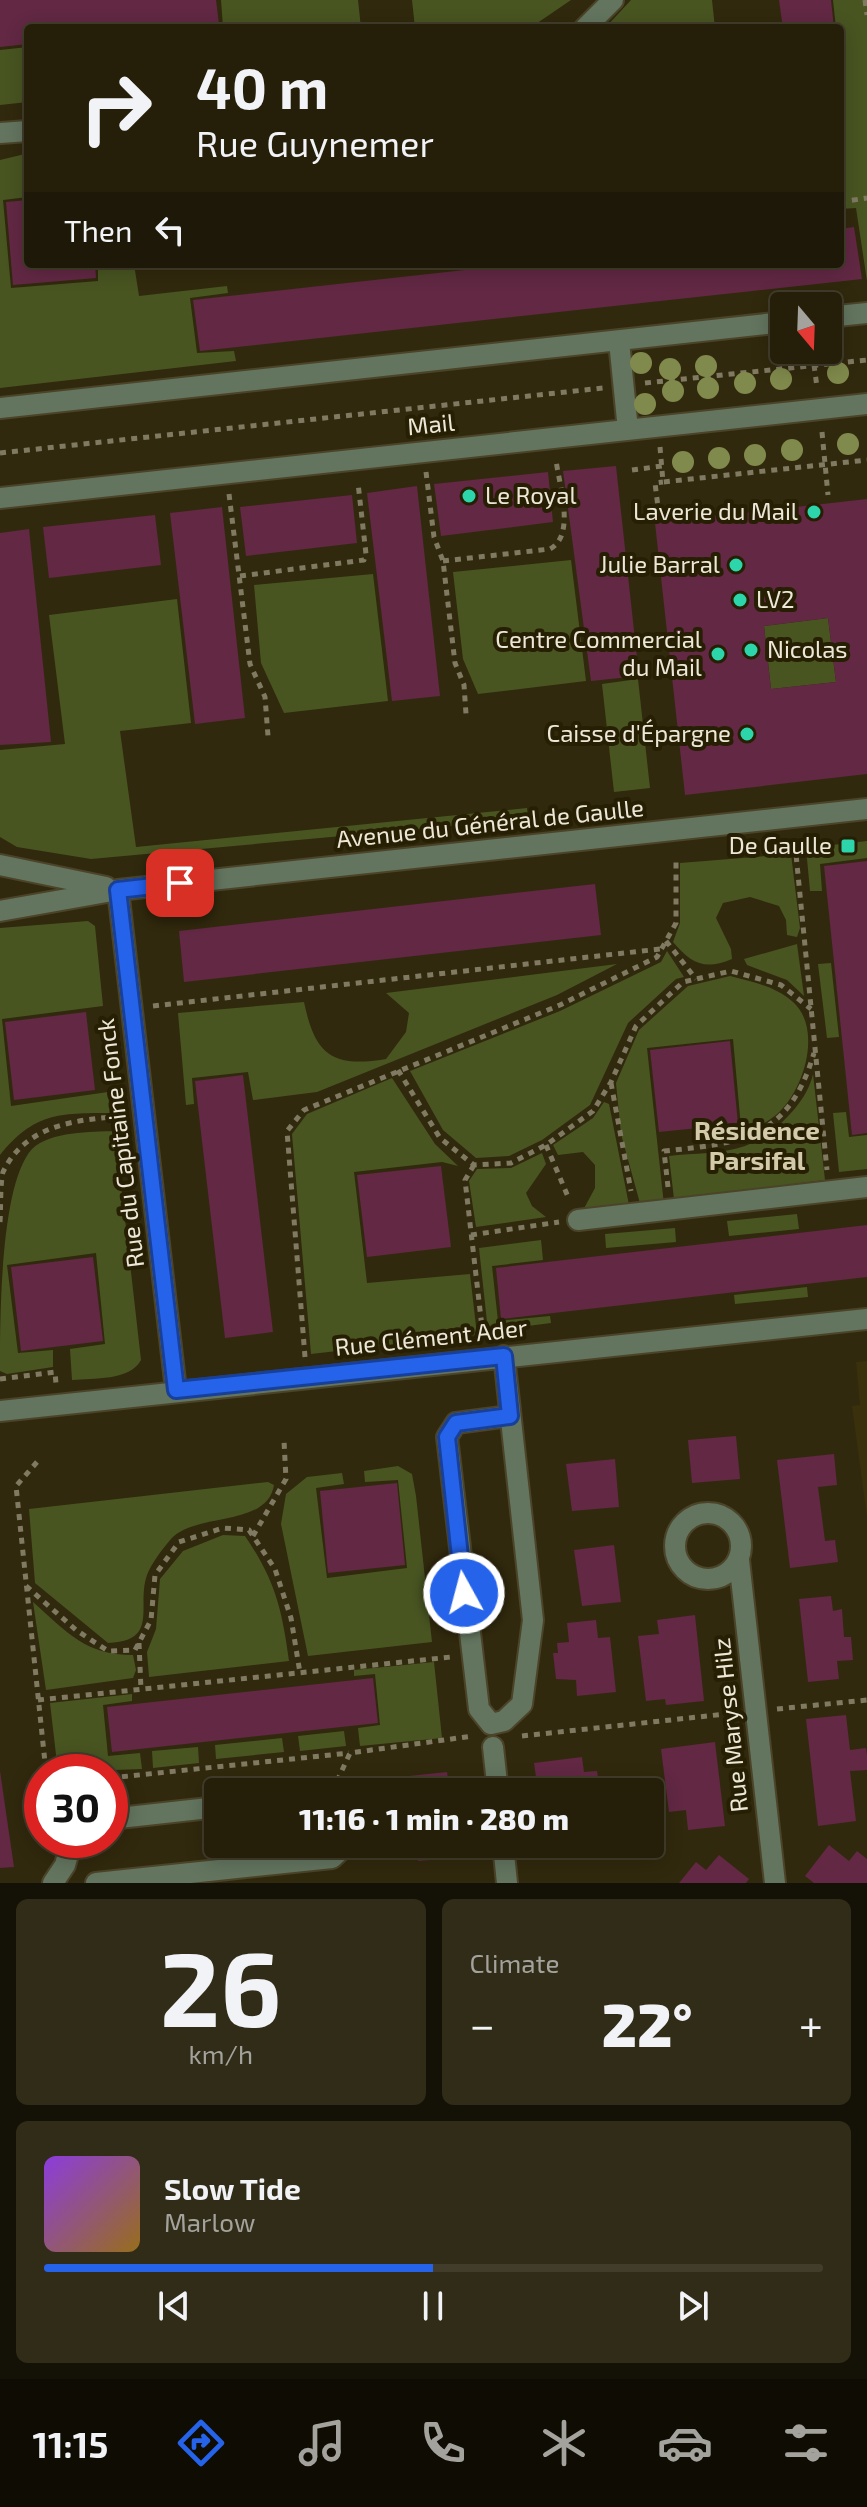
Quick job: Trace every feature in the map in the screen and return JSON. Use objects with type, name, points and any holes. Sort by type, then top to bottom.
[{"type":"street","points":[[589,24],[613,0]]},
{"type":"street","points":[[0,133],[24,131]]},
{"type":"street","points":[[842,316],[867,313]]},
{"type":"street","points":[[0,408],[770,324]]},
{"type":"street","points":[[619,341],[628,430]]},
{"type":"street","name":"Mail","points":[[0,498],[867,404]]},
{"type":"street","name":"Avenue du Général de Gaulle","points":[[0,911],[118,890],[867,809]]},
{"type":"street","name":"Avenue du Général de Gaulle","points":[[0,865],[118,890]]},
{"type":"street","name":"Rue du Capitaine Fonck","points":[[118,890],[176,1390]]},
{"type":"street","points":[[578,1220],[867,1187]]},
{"type":"street","name":"Rue Clément Ader","points":[[0,1411],[867,1319]]},
{"type":"street","points":[[495,1358],[510,1416],[533,1620],[522,1704],[504,1721],[491,1724],[479,1709],[447,1437],[456,1423],[510,1416]]},
{"type":"street","name":"Rue Maryse Hilz","points":[[739,1560],[775,1883]]},
{"type":"street","points":[[485,1741],[494,1778]]},
{"type":"street","points":[[128,1817],[204,1809]]},
{"type":"street","points":[[53,1883],[67,1858]]},
{"type":"street","points":[[96,1883],[236,1875],[332,1858]]},
{"type":"street","points":[[504,1858],[507,1883]]},
{"type":"path","points":[[865,0],[867,15]]},
{"type":"path","points":[[844,201],[867,198]]},
{"type":"path","points":[[0,453],[867,360]]},
{"type":"path","points":[[657,427],[663,482]]},
{"type":"path","points":[[443,561],[550,549],[557,545],[564,532],[554,438]]},
{"type":"path","points":[[424,452],[434,537],[443,561],[455,663],[464,685],[466,714]]},
{"type":"path","points":[[240,576],[364,560],[366,554],[356,459]]},
{"type":"path","points":[[659,515],[655,483],[867,460]]},
{"type":"path","points":[[632,470],[662,466]]},
{"type":"path","points":[[226,473],[250,664],[265,697],[268,736]]},
{"type":"path","points":[[795,844],[829,1191]]},
{"type":"path","points":[[307,1377],[287,1131],[304,1110],[560,1005],[657,957],[676,923],[676,857]]},
{"type":"path","points":[[666,941],[696,979]]},
{"type":"path","points":[[132,1009],[661,949]]},
{"type":"path","points":[[398,1070],[440,1138],[474,1165],[511,1163],[546,1145],[593,1111],[611,1082],[636,1026],[683,982],[731,971],[781,985],[811,1009]]},
{"type":"path","points":[[670,1209],[664,1151],[744,1141],[784,1114],[805,1083],[815,1048]]},
{"type":"path","points":[[611,1082],[618,1132],[636,1213]]},
{"type":"path","points":[[0,1222],[2,1173],[30,1137],[70,1121],[144,1114]]},
{"type":"path","points":[[471,1235],[578,1220],[546,1145]]},
{"type":"path","points":[[474,1165],[465,1180],[471,1235],[495,1358]]},
{"type":"path","points":[[253,1536],[286,1479],[284,1441]]},
{"type":"path","points":[[37,1462],[16,1486],[44,1754]]},
{"type":"path","points":[[26,1586],[76,1630],[108,1651],[135,1650],[151,1620],[155,1575],[179,1542],[223,1528],[249,1530],[275,1569],[291,1618],[300,1673]]},
{"type":"path","points":[[139,1641],[141,1690]]},
{"type":"path","points":[[38,1700],[471,1655]]},
{"type":"path","points":[[520,1736],[867,1700]]},
{"type":"path","points":[[128,1776],[485,1741]]},
{"type":"path","points":[[338,1778],[350,1753]]},
{"type":"shaded area","points":[[867,1361],[867,1517],[852,1406],[860,1405],[856,1362]]},
{"type":"green space","points":[[221,0],[358,0],[361,24],[223,24]]},
{"type":"green space","points":[[412,0],[571,0],[536,24],[415,24]]},
{"type":"green space","points":[[631,0],[712,0],[715,24],[609,24]]},
{"type":"green space","points":[[833,0],[867,0],[867,281],[856,208],[844,209],[844,24],[836,24]]},
{"type":"green space","points":[[24,47],[24,102],[0,105],[0,50]]},
{"type":"green space","points":[[24,154],[24,197],[3,200],[11,288],[98,281],[98,268],[135,268],[139,296],[227,286],[228,293],[190,298],[197,353],[234,351],[236,361],[0,388],[0,160]]},
{"type":"green space","points":[[571,560],[586,681],[478,694],[463,659],[453,572]]},
{"type":"green space","points":[[373,574],[388,701],[284,713],[261,663],[254,585]]},
{"type":"green space","points":[[177,599],[191,723],[120,731],[136,847],[527,808],[528,819],[91,859],[17,847],[0,837],[0,750],[65,744],[49,615]]},
{"type":"green space","points":[[828,618],[836,682],[771,689],[764,626]]},
{"type":"green space","points":[[638,679],[650,788],[614,792],[602,684]]},
{"type":"green space","points":[[867,841],[867,858],[820,864],[822,891],[810,891],[806,848]]},
{"type":"green space","points":[[791,854],[800,928],[797,937],[787,935],[786,920],[779,906],[750,897],[723,903],[716,918],[731,949],[732,959],[714,964],[699,963],[673,942],[680,923],[680,863]]},
{"type":"green space","points":[[88,921],[95,926],[103,1006],[2,1019],[11,1106],[108,1092],[110,1113],[49,1118],[24,1131],[0,1155],[0,928]]},
{"type":"green space","points":[[797,944],[804,996],[787,980],[747,965],[744,959]]},
{"type":"green space","points":[[667,951],[684,977],[676,979],[628,1023],[590,1105],[542,1140],[509,1156],[476,1158],[443,1130],[410,1071],[560,1011],[661,962]]},
{"type":"green space","points":[[831,963],[839,1037],[827,1038],[818,964]]},
{"type":"green space","points":[[617,964],[557,995],[317,1092],[253,1100],[248,1072],[192,1078],[194,1104],[186,1105],[178,1013],[304,1002],[314,1035],[329,1054],[352,1061],[386,1059],[406,1032],[409,1013],[386,993]]},
{"type":"green space","points":[[730,976],[779,992],[793,1002],[802,1014],[808,1043],[802,1076],[795,1091],[776,1115],[746,1132],[714,1142],[713,1130],[741,1127],[733,1039],[647,1048],[664,1205],[641,1207],[621,1134],[616,1083],[639,1030],[688,986]]},
{"type":"green space","points":[[813,1074],[825,1180],[674,1199],[669,1156],[727,1151],[756,1141],[788,1117],[804,1096]]},
{"type":"green space","points":[[392,1078],[435,1144],[458,1166],[442,1162],[354,1172],[367,1283],[470,1274],[477,1335],[311,1354],[292,1134],[307,1114]]},
{"type":"green space","points":[[604,1102],[609,1104],[630,1210],[581,1214],[595,1188],[595,1165],[583,1152],[558,1155],[553,1145],[593,1118]]},
{"type":"green space","points":[[846,1112],[849,1137],[867,1135],[867,1169],[839,1172],[833,1113]]},
{"type":"green space","points":[[115,1131],[141,1360],[129,1372],[120,1375],[72,1380],[70,1349],[105,1344],[96,1253],[7,1265],[18,1353],[53,1350],[53,1367],[7,1374],[0,1371],[4,1253],[21,1166],[32,1149],[50,1139]]},
{"type":"green space","points":[[542,1153],[546,1164],[526,1193],[532,1206],[546,1217],[476,1227],[469,1181],[477,1169],[511,1168]]},
{"type":"green space","points":[[797,1214],[799,1229],[729,1236],[727,1221]]},
{"type":"green space","points":[[675,1228],[676,1242],[606,1248],[605,1234]]},
{"type":"green space","points":[[541,1240],[543,1260],[492,1266],[498,1321],[550,1316],[551,1323],[488,1331],[479,1248]]},
{"type":"green space","points":[[807,1287],[808,1297],[735,1304],[734,1295]]},
{"type":"green space","points":[[398,1466],[412,1474],[432,1642],[308,1656],[281,1524],[286,1494],[307,1477],[342,1473],[344,1484],[316,1488],[327,1578],[407,1568],[398,1480],[365,1482],[364,1471]]},
{"type":"green space","points":[[268,1482],[274,1485],[269,1499],[258,1508],[196,1525],[171,1539],[147,1575],[140,1629],[124,1641],[108,1643],[35,1583],[29,1509]]},
{"type":"green space","points":[[223,1535],[245,1536],[264,1567],[280,1610],[289,1661],[149,1677],[147,1652],[156,1629],[160,1579],[183,1551]]},
{"type":"green space","points":[[33,1602],[67,1632],[89,1646],[116,1654],[133,1655],[136,1670],[133,1678],[46,1690]]},
{"type":"green space","points":[[434,1662],[442,1738],[360,1746],[358,1728],[380,1725],[375,1674],[354,1676],[354,1670]]},
{"type":"green space","points":[[132,1694],[132,1701],[103,1705],[108,1754],[56,1754],[50,1703]]},
{"type":"green space","points":[[344,1731],[346,1746],[300,1751],[298,1736]]},
{"type":"green space","points":[[282,1738],[284,1752],[216,1759],[215,1745]]},
{"type":"green space","points":[[198,1747],[199,1763],[153,1768],[152,1751]]},
{"type":"green space","points":[[140,1753],[142,1769],[128,1770],[128,1754]]},
{"type":"building","points":[[0,0],[216,0],[219,24],[24,24],[24,44],[0,47]]},
{"type":"building","points":[[779,0],[831,0],[834,24],[782,24]]},
{"type":"building","points":[[24,200],[24,268],[95,268],[96,278],[13,285],[6,202]]},
{"type":"building","points":[[854,227],[862,279],[200,351],[193,300],[484,268],[844,268],[844,228]]},
{"type":"building","points":[[616,466],[639,676],[591,681],[563,471]]},
{"type":"building","points":[[548,472],[553,522],[441,536],[434,484]]},
{"type":"building","points":[[417,486],[440,696],[392,701],[367,493]]},
{"type":"building","points":[[352,495],[357,543],[246,556],[240,507]]},
{"type":"building","name":"Centre Commercial du Mail","points":[[867,499],[867,774],[685,795],[655,523]],"holes":[[[828,618],[836,682],[771,689],[764,626]]]},
{"type":"building","points":[[222,507],[245,718],[195,724],[170,513]]},
{"type":"building","points":[[155,515],[161,565],[49,578],[43,527]]},
{"type":"building","points":[[29,529],[51,742],[0,745],[0,533]]},
{"type":"building","points":[[867,861],[867,1133],[852,1135],[824,866]]},
{"type":"building","points":[[595,884],[601,935],[184,982],[179,931]]},
{"type":"building","points":[[86,1012],[95,1090],[14,1100],[5,1022]]},
{"type":"building","points":[[730,1041],[738,1124],[659,1132],[650,1050]]},
{"type":"building","points":[[243,1075],[273,1332],[225,1338],[195,1081]]},
{"type":"building","points":[[441,1166],[451,1247],[367,1257],[357,1175]]},
{"type":"building","points":[[867,1225],[867,1277],[501,1319],[496,1268]]},
{"type":"building","points":[[93,1257],[103,1341],[21,1351],[11,1267]]},
{"type":"building","points":[[736,1436],[740,1479],[692,1483],[688,1440]]},
{"type":"building","points":[[834,1454],[837,1485],[818,1487],[825,1541],[835,1540],[838,1562],[790,1568],[777,1460]]},
{"type":"building","points":[[615,1459],[619,1507],[572,1511],[566,1464]]},
{"type":"building","points":[[397,1483],[405,1565],[328,1573],[320,1491]]},
{"type":"building","points":[[614,1545],[621,1602],[582,1606],[574,1550]]},
{"type":"building","points":[[831,1596],[833,1611],[842,1609],[844,1637],[851,1637],[853,1660],[837,1661],[839,1679],[808,1682],[799,1599]]},
{"type":"building","points":[[695,1615],[704,1701],[666,1705],[665,1699],[646,1701],[638,1636],[659,1634],[657,1620]]},
{"type":"building","points":[[596,1620],[598,1638],[610,1637],[616,1692],[577,1696],[576,1680],[556,1679],[553,1653],[558,1653],[557,1643],[569,1642],[567,1623]]},
{"type":"building","points":[[373,1678],[378,1723],[112,1752],[107,1707]]},
{"type":"building","points":[[846,1715],[850,1750],[866,1748],[867,1755],[867,1770],[850,1771],[856,1821],[818,1826],[806,1719]]},
{"type":"building","points":[[715,1742],[725,1826],[688,1830],[686,1810],[669,1812],[661,1749]]},
{"type":"building","points":[[582,1757],[584,1772],[597,1771],[598,1778],[536,1778],[534,1763]]},
{"type":"building","points":[[0,1771],[14,1867],[0,1868]]},
{"type":"building","points":[[447,1772],[448,1778],[409,1778]]},
{"type":"building","points":[[829,1845],[849,1861],[857,1851],[867,1859],[867,1883],[814,1883],[805,1876]]},
{"type":"building","points":[[719,1855],[749,1879],[746,1883],[679,1883],[696,1862],[706,1870]]},
{"type":"building","points":[[418,1858],[456,1858],[418,1861]]},
{"type":"place","name":"Le Royal","points":[[469,496]]},
{"type":"place","name":"Laverie du Mail","points":[[814,512]]},
{"type":"place","name":"Julie Barral","points":[[736,565]]},
{"type":"place","name":"LV2","points":[[740,600]]},
{"type":"place","name":"Nicolas","points":[[751,650]]},
{"type":"place","name":"Centre Commercial du Mail","points":[[718,654]]},
{"type":"place","name":"Caisse d'Épargne","points":[[747,734]]},
{"type":"place","name":"De Gaulle","points":[[848,846]]},
{"type":"district","name":"Résidence Parsifal","points":[[757,1146]]},
{"type":"route","points":[[180,883],[118,890],[176,1390],[504,1356],[510,1416],[456,1423],[447,1437],[464,1593]]}]
